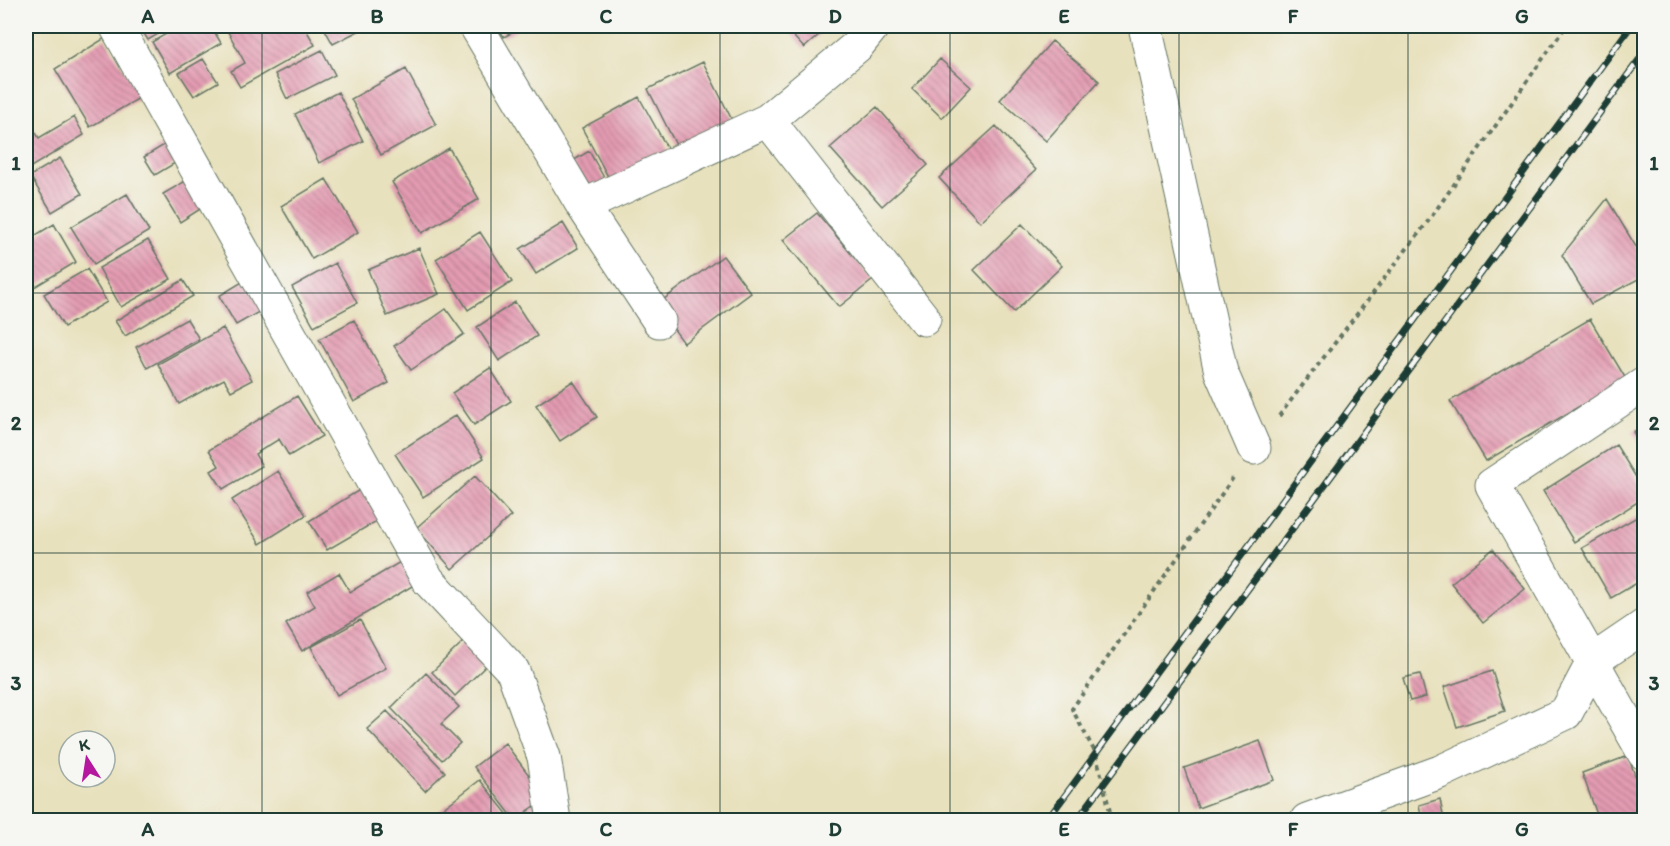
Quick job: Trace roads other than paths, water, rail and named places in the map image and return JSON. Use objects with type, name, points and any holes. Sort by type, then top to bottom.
[{"type":"street","points":[[116,26],[428,580],[513,671],[544,757],[554,820]]},
{"type":"street","points":[[476,26],[584,206],[658,321]]},
{"type":"street","points":[[584,206],[768,120],[857,46],[873,26]]},
{"type":"street","points":[[1145,26],[1221,372],[1254,448]]},
{"type":"street","points":[[768,120],[924,319]]},
{"type":"street","points":[[1644,384],[1492,484],[1594,660],[1644,753]]},
{"type":"street","points":[[1307,820],[1440,772],[1566,712],[1594,660],[1644,626]]},
{"type":"railway","points":[[1047,820],[1631,26]]},
{"type":"railway","points":[[1077,820],[1644,53]]}]
